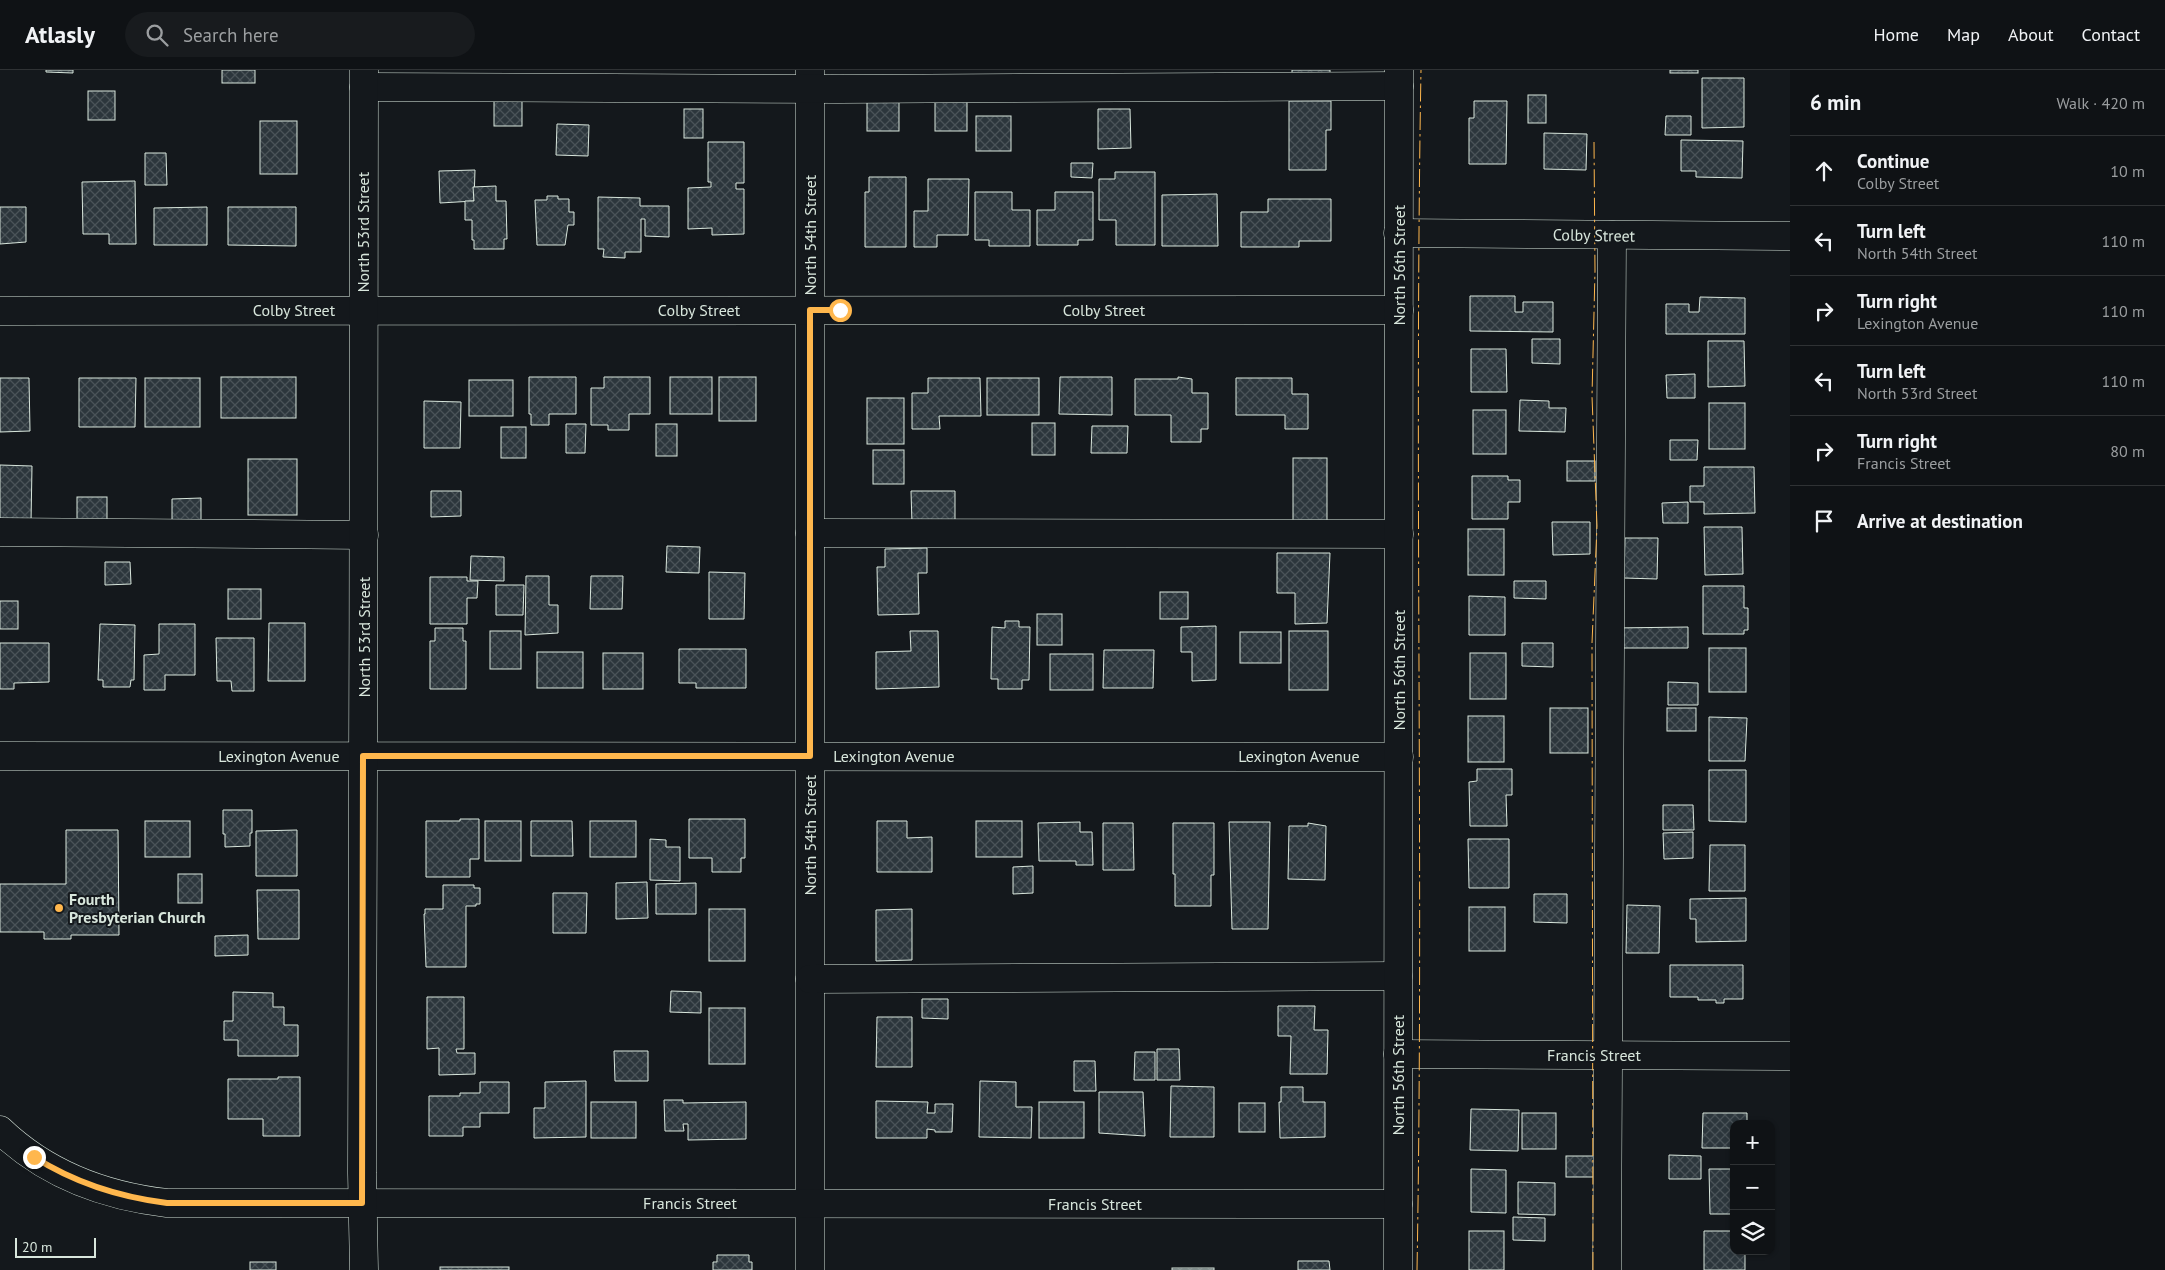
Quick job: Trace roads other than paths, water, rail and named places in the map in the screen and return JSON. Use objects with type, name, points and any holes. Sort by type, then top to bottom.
[{"type":"street","points":[[364,79],[1399,78]]},
{"type":"street","name":"North 56th Street","points":[[1398,1270],[1399,78]]},
{"type":"street","name":"North 53rd Street","points":[[364,79],[362,310],[364,535],[362,1203],[364,1270]]},
{"type":"street","name":"North 54th Street","points":[[810,79],[810,1270]]},
{"type":"street","name":"Colby Street","points":[[1398,233],[1790,236]]},
{"type":"street","points":[[1607,1270],[1606,1055],[1612,235]]},
{"type":"street","name":"Colby Street","points":[[0,311],[1399,310]]},
{"type":"street","points":[[0,532],[364,535]]},
{"type":"street","points":[[810,533],[1399,534]]},
{"type":"street","name":"Lexington Avenue","points":[[0,756],[1399,756]]},
{"type":"street","points":[[810,979],[1398,976]]},
{"type":"street","name":"Francis Street","points":[[1398,1054],[1790,1056]]},
{"type":"street","name":"Francis Street","points":[[0,1130],[34,1157],[69,1177],[94,1187],[142,1200],[167,1203],[1398,1204]]},
{"type":"place","name":"Fourth Presbyterian Church","points":[[59,908]]}]
